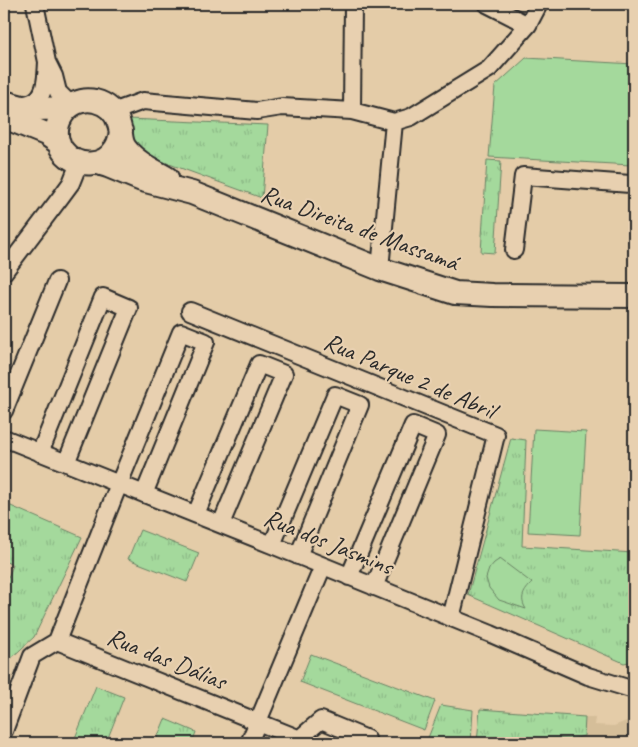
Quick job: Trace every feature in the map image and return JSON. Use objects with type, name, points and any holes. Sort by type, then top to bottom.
[{"type":"main road","points":[[8,108],[38,109],[71,106],[83,101],[102,103],[110,108]]},
{"type":"main road","points":[[59,143],[57,128],[63,114],[71,106]]},
{"type":"main road","name":"Rua Direita de Massamá","points":[[8,108],[59,143],[64,152],[71,158],[108,166],[142,180],[192,192]]},
{"type":"main road","name":"Rua Direita de Massamá","points":[[110,108],[116,115],[119,123],[125,149],[134,158],[192,192],[380,269],[455,293],[634,296]]},
{"type":"main road","points":[[89,163],[107,158],[115,151],[121,131]]},
{"type":"street","points":[[35,4],[47,62],[54,76],[58,92],[71,106]]},
{"type":"street","points":[[352,111],[353,4]]},
{"type":"street","points":[[486,4],[528,25]]},
{"type":"street","points":[[110,108],[121,109],[144,101],[257,111],[282,107],[352,111],[394,122],[411,116],[489,69],[528,25],[539,4]]},
{"type":"street","points":[[8,108],[32,102],[38,98],[44,88],[47,62]]},
{"type":"street","points":[[380,269],[394,122]]},
{"type":"street","points":[[4,272],[71,183],[89,163]]},
{"type":"street","points":[[514,250],[523,176],[630,184],[634,182]]},
{"type":"street","points":[[4,411],[57,281]]},
{"type":"street","points":[[40,453],[103,297],[129,308],[66,463]]},
{"type":"street","name":"Rua Parque 2 de Abril","points":[[190,310],[496,436],[452,618]]},
{"type":"street","points":[[4,731],[32,656],[57,641],[118,484],[181,332],[206,342],[144,494]]},
{"type":"street","points":[[196,514],[259,364],[284,374],[221,524]]},
{"type":"street","points":[[272,545],[335,395],[360,405],[298,556]]},
{"type":"street","points":[[349,577],[413,425],[437,435],[374,587]]},
{"type":"street","name":"Rua dos Jasmins","points":[[4,438],[452,618],[588,676],[634,690]]},
{"type":"street","points":[[249,743],[323,566]]},
{"type":"street","name":"Rua das Dálias","points":[[57,641],[304,741]]},
{"type":"street","points":[[304,741],[321,720],[367,739],[365,743]]},
{"type":"shaded area","points":[[480,709],[595,718],[594,725],[614,726],[634,718],[634,743],[477,743]]},
{"type":"green space","points":[[526,58],[634,64],[634,115],[631,165],[489,157],[495,86]]},
{"type":"green space","points":[[128,119],[268,125],[262,198],[145,155],[131,140]]},
{"type":"green space","points":[[487,160],[501,161],[495,253],[481,252]]},
{"type":"green space","points":[[534,429],[586,432],[580,535],[528,532]]},
{"type":"green space","points":[[511,438],[526,440],[522,546],[634,553],[634,661],[624,663],[468,595]]},
{"type":"green space","points":[[4,503],[82,537],[34,637],[7,662],[4,660],[4,588],[13,565],[4,561]]},
{"type":"green space","points":[[140,530],[199,553],[187,582],[128,559]]},
{"type":"green space","points":[[500,559],[532,583],[523,595],[526,609],[499,600],[489,588],[486,578],[489,569]]},
{"type":"green space","points":[[311,654],[435,701],[424,730],[300,682]]},
{"type":"green space","points":[[96,686],[124,697],[106,743],[73,743]]},
{"type":"green space","points":[[441,705],[473,710],[471,743],[426,743]]},
{"type":"green space","points":[[480,709],[585,717],[584,736],[573,739],[515,737],[498,743],[477,743]]},
{"type":"green space","points":[[165,719],[196,732],[192,743],[155,743]]}]
